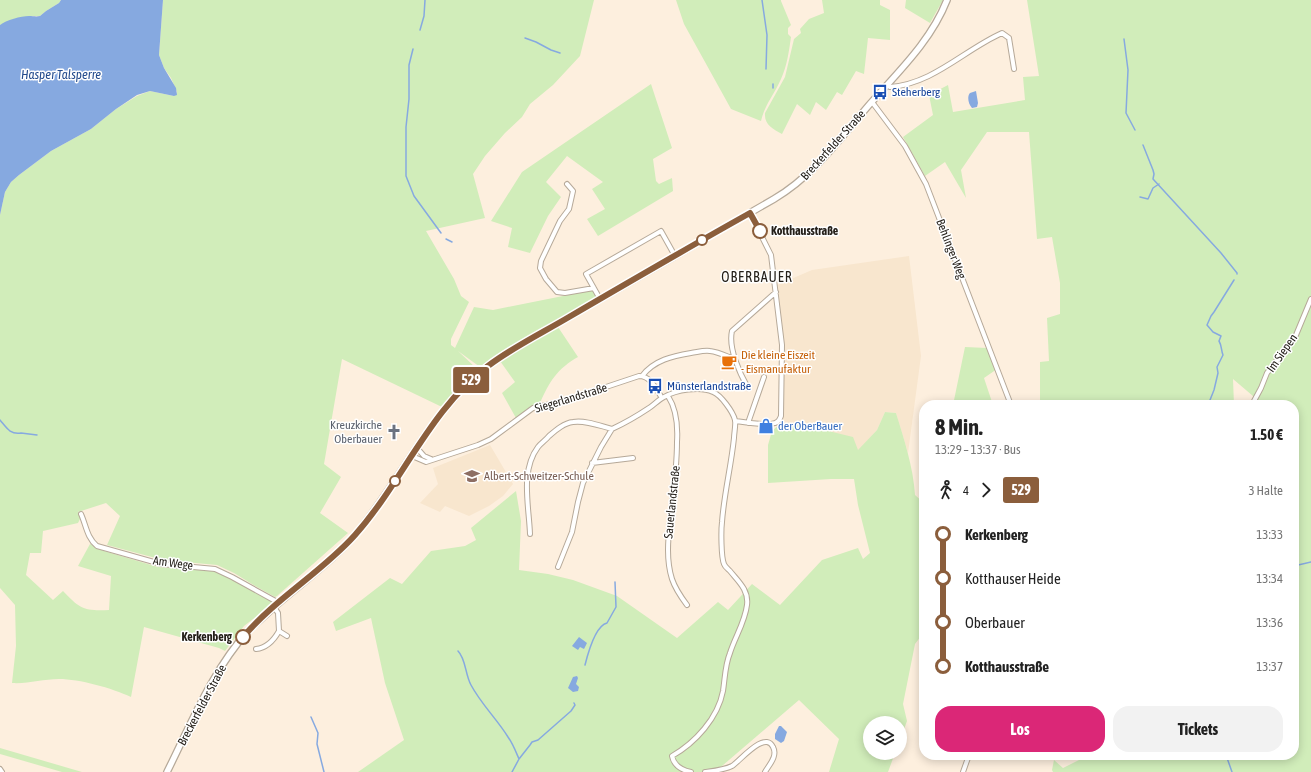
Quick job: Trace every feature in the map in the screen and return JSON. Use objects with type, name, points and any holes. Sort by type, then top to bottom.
[{"type":"main road","name":"Breckerfelder Straße","points":[[167,772],[210,684],[219,669],[249,630],[356,535],[432,426],[460,391],[485,368],[510,352],[750,213],[788,190],[806,176],[887,85],[927,37],[939,18],[947,0]]},
{"type":"street","points":[[887,85],[890,87],[900,86],[924,78],[987,40],[1002,33],[1009,38],[1014,69]]},
{"type":"street","name":"Behlinger Weg","points":[[872,102],[905,146],[926,184],[1010,400]]},
{"type":"street","points":[[567,184],[573,191],[569,208],[560,221],[540,268],[546,279],[557,292],[565,294],[594,288]]},
{"type":"street","points":[[735,421],[774,424],[779,421],[781,416],[782,345],[771,255],[750,213]]},
{"type":"street","points":[[600,299],[586,274],[661,231],[675,256]]},
{"type":"street","points":[[748,388],[733,358],[732,331],[776,292]]},
{"type":"street","name":"Im Siepen","points":[[1255,400],[1268,373],[1296,336],[1311,299]]},
{"type":"street","points":[[662,398],[651,381],[642,376],[650,367],[676,356],[708,351],[718,352],[733,358]]},
{"type":"street","name":"Siegerlandstraße","points":[[412,456],[424,461],[434,460],[484,442],[533,408],[564,401],[642,376]]},
{"type":"street","points":[[748,423],[764,377]]},
{"type":"street","points":[[558,567],[572,532],[580,493],[592,463],[612,429],[636,417],[662,398],[668,396],[700,389],[712,391],[720,397],[735,421],[732,460],[721,524],[724,564],[746,591],[748,604],[727,660],[718,708],[709,722],[693,740],[684,749],[672,756],[673,762],[677,767],[691,772]]},
{"type":"street","name":"Sauerlandstraße","points":[[668,396],[676,417],[677,435],[676,467],[669,532],[668,562],[677,592],[687,605]]},
{"type":"street","points":[[530,534],[527,475],[532,457],[538,446],[554,432],[572,422],[582,422],[612,429]]},
{"type":"street","points":[[417,448],[424,456],[434,460]]},
{"type":"street","points":[[592,463],[633,458]]},
{"type":"street","name":"Am Wege","points":[[80,514],[84,526],[93,543],[97,546],[161,564],[215,569],[279,603]]},
{"type":"street","points":[[256,649],[264,648],[279,631],[278,613],[274,608]]},
{"type":"street","points":[[279,631],[287,636]]},
{"type":"street","points":[[705,772],[732,766],[749,751],[766,741],[770,742],[775,751],[774,757],[764,772]]},
{"type":"street","points":[[964,772],[968,760]]},
{"type":"shaded area","points":[[909,256],[921,356],[908,453],[896,413],[885,412],[877,430],[858,451],[808,426],[781,423],[784,344],[777,285],[812,270]]},
{"type":"shaded area","name":"Albert-Schweitzer-Schule","points":[[490,445],[513,484],[503,496],[489,506],[469,516],[445,506],[440,512],[420,503],[438,484],[433,468]]},
{"type":"green space","points":[[0,0],[61,0],[40,16],[33,16],[0,25]]},
{"type":"green space","points":[[163,0],[594,0],[580,56],[553,85],[530,104],[522,117],[505,133],[485,156],[473,174],[485,218],[426,231],[454,279],[461,296],[469,302],[451,339],[451,345],[455,348],[474,307],[493,310],[593,290],[597,297],[480,367],[458,351],[476,368],[467,375],[442,407],[342,359],[324,464],[341,477],[320,513],[348,533],[275,597],[234,573],[217,565],[163,560],[107,545],[120,516],[106,503],[78,512],[81,517],[78,523],[43,531],[41,553],[30,553],[26,575],[53,600],[63,591],[74,602],[83,608],[109,610],[111,576],[78,566],[90,544],[104,551],[158,567],[214,571],[231,578],[274,603],[244,626],[225,651],[144,627],[131,697],[115,690],[67,679],[12,683],[16,646],[15,605],[0,588],[0,215],[5,192],[11,182],[51,151],[91,129],[116,109],[137,96],[150,91],[174,96],[177,92],[159,55]]},
{"type":"green space","points":[[676,0],[781,0],[791,25],[788,28],[788,34],[791,37],[783,74],[761,121],[731,109],[684,24]]},
{"type":"green space","points":[[822,0],[880,0],[880,5],[890,10],[890,40],[868,38],[864,74],[856,71],[842,95],[837,92],[826,110],[816,102],[810,115],[797,104],[782,134],[768,124],[765,113],[785,77],[794,39],[801,33],[800,29],[809,19],[824,13]]},
{"type":"green space","points":[[906,0],[943,0],[930,23],[905,8]]},
{"type":"green space","points":[[1027,0],[1311,0],[1311,772],[1053,772],[1052,770],[1054,760],[1063,768],[1079,760],[1299,760],[1299,400],[1258,400],[1233,379],[1234,400],[1040,400],[1040,362],[1049,361],[1047,318],[1060,314],[1060,283],[1052,237],[1037,239],[1029,132],[987,132],[961,170],[966,198],[945,162],[925,176],[903,137],[933,115],[929,95],[948,85],[953,112],[1025,100],[1023,77],[1039,76]]},
{"type":"green space","points":[[651,84],[672,148],[653,159],[656,181],[659,184],[672,178],[673,191],[598,236],[587,219],[605,209],[592,189],[603,182],[567,156],[546,182],[561,197],[548,216],[530,253],[508,247],[512,228],[491,221],[522,172]]},
{"type":"green space","points":[[558,327],[578,357],[571,361],[555,376],[540,403],[530,407],[516,418],[502,393],[515,382],[500,361]]},
{"type":"green space","points":[[965,347],[987,348],[997,369],[984,378],[991,400],[954,400]]},
{"type":"green space","points":[[885,412],[896,413],[910,463],[915,495],[919,499],[919,639],[915,644],[903,704],[906,716],[863,716],[863,760],[892,760],[888,772],[829,772],[839,739],[799,700],[715,772],[358,772],[404,740],[385,683],[371,618],[336,631],[333,622],[390,578],[402,584],[431,551],[465,546],[476,540],[471,528],[516,491],[521,521],[519,570],[548,574],[573,580],[617,596],[677,638],[718,602],[728,610],[752,584],[780,605],[822,560],[858,548],[863,559],[870,553],[858,505],[854,479],[768,483],[768,445],[772,431],[781,423],[808,426],[853,437],[858,450],[877,430]]},
{"type":"green space","points":[[0,748],[82,772],[62,772],[0,754]]},
{"type":"water","name":"Hasper Talsperre","points":[[61,0],[163,0],[159,55],[164,68],[176,88],[177,95],[174,96],[150,91],[137,95],[116,109],[91,129],[51,151],[11,182],[5,192],[0,215],[0,25],[6,21],[26,16],[40,16]]},
{"type":"water","points":[[976,91],[978,103],[977,107],[972,108],[968,96],[970,93]]},
{"type":"water","points":[[579,637],[587,643],[584,649],[580,647],[578,650],[572,646]]},
{"type":"water","points":[[577,676],[578,678],[576,684],[579,687],[578,691],[573,692],[568,688],[573,677]]},
{"type":"water","points":[[779,726],[787,732],[784,741],[781,743],[775,739],[775,734]]},
{"type":"waterway","points":[[420,30],[424,16],[425,0]]},
{"type":"waterway","points":[[762,0],[767,35],[766,69]]},
{"type":"waterway","points":[[525,38],[560,53]]},
{"type":"waterway","points":[[1124,39],[1128,70],[1126,113],[1135,130]]},
{"type":"waterway","points":[[413,49],[409,65],[409,99],[406,127],[406,176],[414,196],[441,233]]},
{"type":"waterway","points":[[1143,145],[1153,170],[1153,179],[1221,253],[1237,274]]},
{"type":"waterway","points":[[1140,197],[1148,199],[1153,188],[1159,184]]},
{"type":"waterway","points":[[446,239],[452,242]]},
{"type":"waterway","points":[[1210,400],[1218,373],[1217,367],[1223,355],[1219,341],[1221,336],[1213,332],[1207,325],[1211,316],[1234,280]]},
{"type":"waterway","points":[[0,420],[11,432],[37,435]]},
{"type":"waterway","points":[[1299,565],[1311,562]]},
{"type":"waterway","points":[[585,665],[590,647],[596,634],[599,629],[607,623],[616,607],[615,582]]},
{"type":"waterway","points":[[458,651],[463,658],[471,685],[479,699],[510,740],[519,759]]},
{"type":"waterway","points":[[512,772],[519,759],[532,742],[538,740],[571,711],[575,705],[574,703]]},
{"type":"waterway","points":[[311,717],[318,733],[317,744],[324,772]]},
{"type":"waterway","points":[[1228,760],[1232,772]]},
{"type":"bus line","name":"529","points":[[243,637],[257,622],[342,549],[356,535],[389,490],[432,426],[460,391],[488,366],[513,350],[750,213],[760,231]]},
{"type":"place","name":"Steherberg","points":[[880,92]]},
{"type":"place","name":"Kotthausstraße","points":[[760,231]]},
{"type":"place","name":"Die kleine Eiszeit - Eismanufaktur","points":[[729,362]]},
{"type":"place","name":"Münsterlandstraße","points":[[655,386]]},
{"type":"place","name":"der OberBauer","points":[[766,426]]},
{"type":"place","name":"Kreuzkirche Oberbauer","points":[[394,432]]},
{"type":"place","name":"Albert-Schweitzer-Schule","points":[[472,476]]},
{"type":"place","name":"Kerkenberg","points":[[243,637]]},
{"type":"district","name":"OBERBAUER","points":[[757,277]]}]
